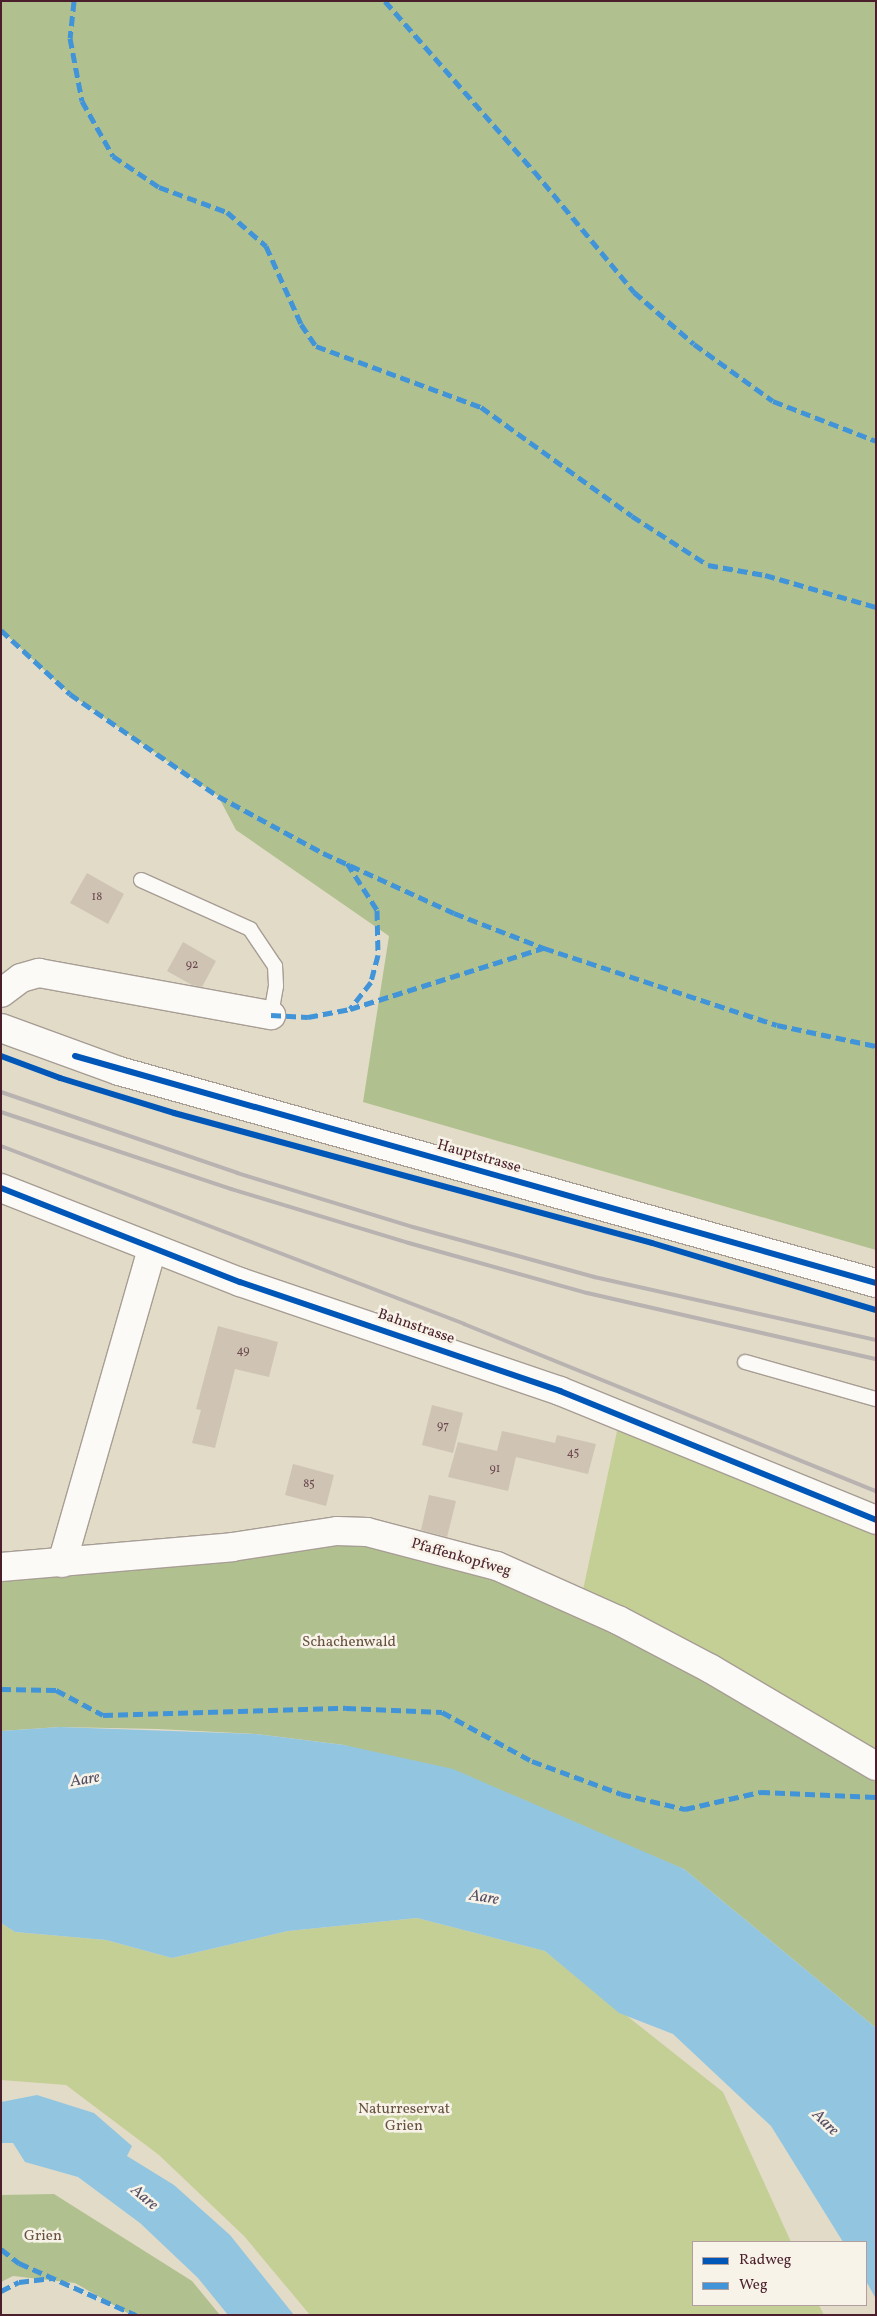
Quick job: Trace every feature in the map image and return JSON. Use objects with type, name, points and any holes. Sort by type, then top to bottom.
[{"type":"street","points":[[1,993],[21,978],[39,973],[271,1015]]},
{"type":"street","name":"Hauptstrasse","points":[[1,1028],[119,1071],[876,1283]]},
{"type":"street","name":"Bahnstrasse","points":[[1,1188],[152,1249],[560,1391],[876,1520]]},
{"type":"street","points":[[62,1563],[152,1249]]},
{"type":"street","name":"Pfaffenkopfweg","points":[[1,1567],[232,1547],[337,1531],[367,1532],[497,1566],[618,1620],[712,1668],[876,1766]]},
{"type":"lane","points":[[141,880],[250,929],[275,966],[276,986],[271,1015]]},
{"type":"lane","points":[[745,1362],[876,1399]]},
{"type":"green space","points":[[1,1],[876,1],[876,1250],[363,1102],[389,936],[236,830],[218,796],[70,694],[1,630]]},
{"type":"green space","points":[[619,1422],[876,1532],[876,1758],[777,1691],[583,1590]]},
{"type":"green space","name":"Schachenwald","points":[[327,1540],[397,1548],[564,1601],[876,1777],[876,2028],[684,1869],[344,1745],[256,1734],[158,1729],[60,1727],[1,1731],[1,1567]]},
{"type":"green space","name":"Naturreservat Grien","points":[[417,1918],[545,1951],[723,2092],[791,2241],[692,2241],[692,2306],[820,2306],[824,2315],[310,2315],[244,2236],[159,2155],[66,2085],[1,2080],[1,1923],[15,1932],[106,1940],[172,1958],[288,1931]]},
{"type":"green space","name":"Grien","points":[[54,2194],[192,2281],[220,2315],[131,2315],[75,2283],[13,2276],[1,2282],[1,2195]]},
{"type":"water","name":"Aare","points":[[60,1727],[256,1734],[344,1745],[453,1769],[684,1869],[876,2028],[876,2299],[867,2283],[867,2241],[842,2241],[771,2126],[673,2034],[619,2013],[545,1951],[417,1918],[288,1931],[172,1958],[106,1940],[15,1932],[1,1923],[1,1731]]},
{"type":"water","name":"Aare","points":[[37,2095],[94,2113],[132,2146],[127,2156],[174,2185],[230,2235],[294,2315],[228,2315],[198,2278],[140,2223],[78,2177],[25,2162],[13,2143],[1,2143],[1,2102]]},
{"type":"building","points":[[87,873],[124,894],[108,924],[70,903]]},
{"type":"building","points":[[183,942],[216,961],[202,987],[192,985],[167,971]]},
{"type":"building","points":[[218,1326],[278,1342],[269,1377],[235,1369],[215,1448],[192,1443],[201,1410],[196,1409]]},
{"type":"building","points":[[432,1405],[463,1413],[453,1453],[422,1445]]},
{"type":"building","points":[[502,1431],[555,1443],[557,1435],[596,1444],[588,1474],[516,1457],[508,1491],[448,1477],[458,1442],[497,1451]]},
{"type":"building","points":[[293,1464],[334,1475],[326,1506],[285,1495]]},
{"type":"building","points":[[429,1495],[456,1501],[447,1537],[421,1530]]},
{"type":"railway","points":[[1,1092],[237,1173],[413,1227],[594,1277],[876,1340]]},
{"type":"railway","points":[[1,1112],[231,1189],[409,1243],[587,1293],[876,1359]]},
{"type":"railway","points":[[1,1146],[464,1324],[876,1491]]},
{"type":"marked path","points":[[74,1],[70,38],[82,101],[113,156],[159,187],[227,212],[266,246],[301,324],[316,346],[481,407],[632,516],[708,565],[765,575],[876,607]]},
{"type":"marked path","points":[[385,1],[534,171],[634,292],[694,344],[773,401],[876,441]]},
{"type":"marked path","points":[[1,630],[70,694],[218,796],[323,853],[454,913],[544,948],[777,1025],[876,1046]]},
{"type":"marked path","points":[[347,863],[377,910],[378,955],[371,982],[350,1009]]},
{"type":"marked path","points":[[271,1015],[308,1017],[350,1009],[544,948]]},
{"type":"marked path","points":[[1,1689],[56,1690],[103,1715],[346,1708],[442,1712],[532,1761],[621,1794],[685,1809],[760,1792],[876,1797]]},
{"type":"marked path","points":[[1,2249],[19,2263],[136,2315]]},
{"type":"marked path","points":[[1,2291],[19,2282],[54,2278]]},
{"type":"cycle path","points":[[1,1056],[60,1078],[174,1113],[652,1243],[876,1310]]},
{"type":"cycle path","points":[[75,1056],[876,1283]]},
{"type":"cycle path","points":[[1,1188],[240,1282],[560,1391],[876,1520]]}]
